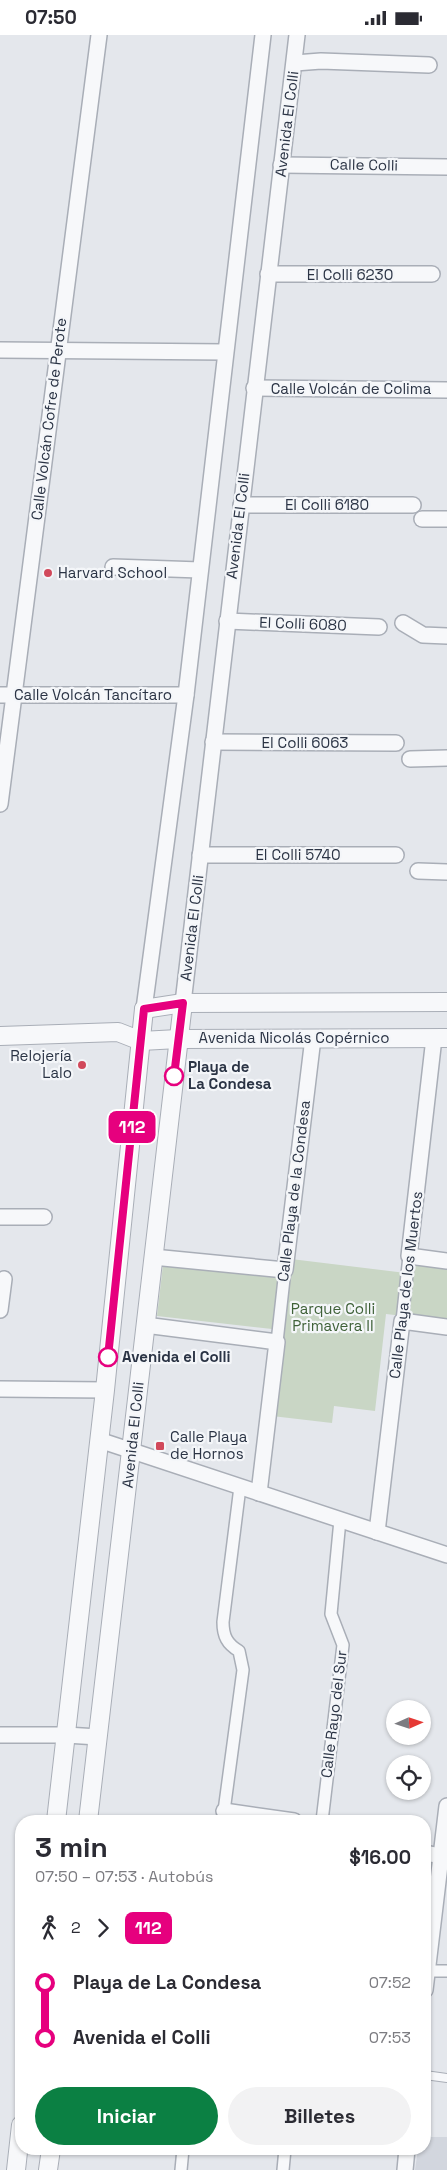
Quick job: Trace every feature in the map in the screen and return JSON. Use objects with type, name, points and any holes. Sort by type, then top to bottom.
[{"type":"street","name":"Calle Volcán Cofre de Perote","points":[[0,804],[7,695],[58,351],[99,35]]},
{"type":"street","points":[[57,1815],[105,1390],[144,1009],[186,695],[262,35]]},
{"type":"street","name":"Avenida El Colli","points":[[89,1815],[254,388],[297,35]]},
{"type":"street","points":[[294,63],[321,61],[429,65]]},
{"type":"street","name":"Calle Colli","points":[[281,165],[447,167]]},
{"type":"street","name":"El Colli 6230","points":[[268,274],[432,274]]},
{"type":"street","points":[[0,350],[225,352]]},
{"type":"street","name":"Calle Volcán de Colima","points":[[254,388],[447,390]]},
{"type":"street","name":"El Colli 6180","points":[[241,505],[413,505]]},
{"type":"street","points":[[422,519],[447,519]]},
{"type":"street","points":[[113,567],[200,570]]},
{"type":"street","name":"El Colli 6080","points":[[227,621],[379,627]]},
{"type":"street","points":[[403,623],[423,635],[447,636]]},
{"type":"street","name":"Calle Volcán Tancítaro","points":[[7,695],[186,695]]},
{"type":"street","name":"El Colli 6063","points":[[213,742],[396,743]]},
{"type":"street","points":[[410,759],[447,758]]},
{"type":"street","name":"El Colli 5740","points":[[200,855],[396,855]]},
{"type":"street","points":[[418,871],[447,872]]},
{"type":"street","points":[[118,1032],[144,1009],[183,1003],[447,1002]]},
{"type":"street","points":[[0,1036],[118,1032],[141,1041]]},
{"type":"street","name":"Calle Playa de la Condesa","points":[[259,1493],[312,1038]]},
{"type":"street","name":"Avenida Nicolás Copérnico","points":[[141,1041],[178,1039],[441,1038]]},
{"type":"street","name":"Calle Playa de los Muertos","points":[[378,1532],[409,1256],[441,1038]]},
{"type":"street","points":[[0,1217],[44,1217]]},
{"type":"street","points":[[409,1256],[447,1261]]},
{"type":"street","points":[[153,1257],[285,1270]]},
{"type":"street","points":[[0,1310],[4,1279]]},
{"type":"street","points":[[402,1321],[447,1327]]},
{"type":"street","points":[[145,1325],[277,1342]]},
{"type":"street","points":[[0,1389],[105,1390]]},
{"type":"street","points":[[99,1440],[447,1555]]},
{"type":"street","points":[[240,1487],[223,1632],[229,1645],[239,1651],[243,1670],[224,1811],[252,1815]]},
{"type":"street","name":"Calle Rayo del Sur","points":[[323,1815],[344,1645],[330,1613],[340,1520]]},
{"type":"street","points":[[0,1735],[98,1737]]},
{"type":"street","points":[[431,1938],[447,1806]]},
{"type":"street","points":[[431,1854],[441,1856]]},
{"type":"street","points":[[431,1971],[447,1971]]},
{"type":"street","points":[[16,2170],[18,2155]]},
{"type":"street","points":[[48,2170],[50,2155]]},
{"type":"street","points":[[181,2170],[182,2155]]},
{"type":"street","points":[[283,2170],[284,2155]]},
{"type":"street","points":[[405,2170],[406,2155]]},
{"type":"lane","points":[[431,2076],[447,2078]]},
{"type":"shaded area","points":[[431,2137],[447,2137],[447,2170],[415,2170],[417,2155],[431,2155]]},
{"type":"green space","name":"Parque Colli Primavera II","points":[[291,1259],[414,1274],[415,1264],[447,1268],[447,1321],[386,1314],[375,1411],[334,1406],[332,1423],[272,1416],[281,1330],[157,1316],[163,1265],[288,1279]]},
{"type":"bus line","name":"112","points":[[108,1357],[144,1009],[183,1003],[174,1076]]},
{"type":"place","name":"Harvard School","points":[[48,573]]},
{"type":"place","name":"Relojería Lalo","points":[[82,1065]]},
{"type":"place","name":"Playa de La Condesa","points":[[174,1076]]},
{"type":"place","name":"Avenida el Colli","points":[[108,1357]]},
{"type":"place","name":"Calle Playa de Hornos","points":[[160,1446]]}]
